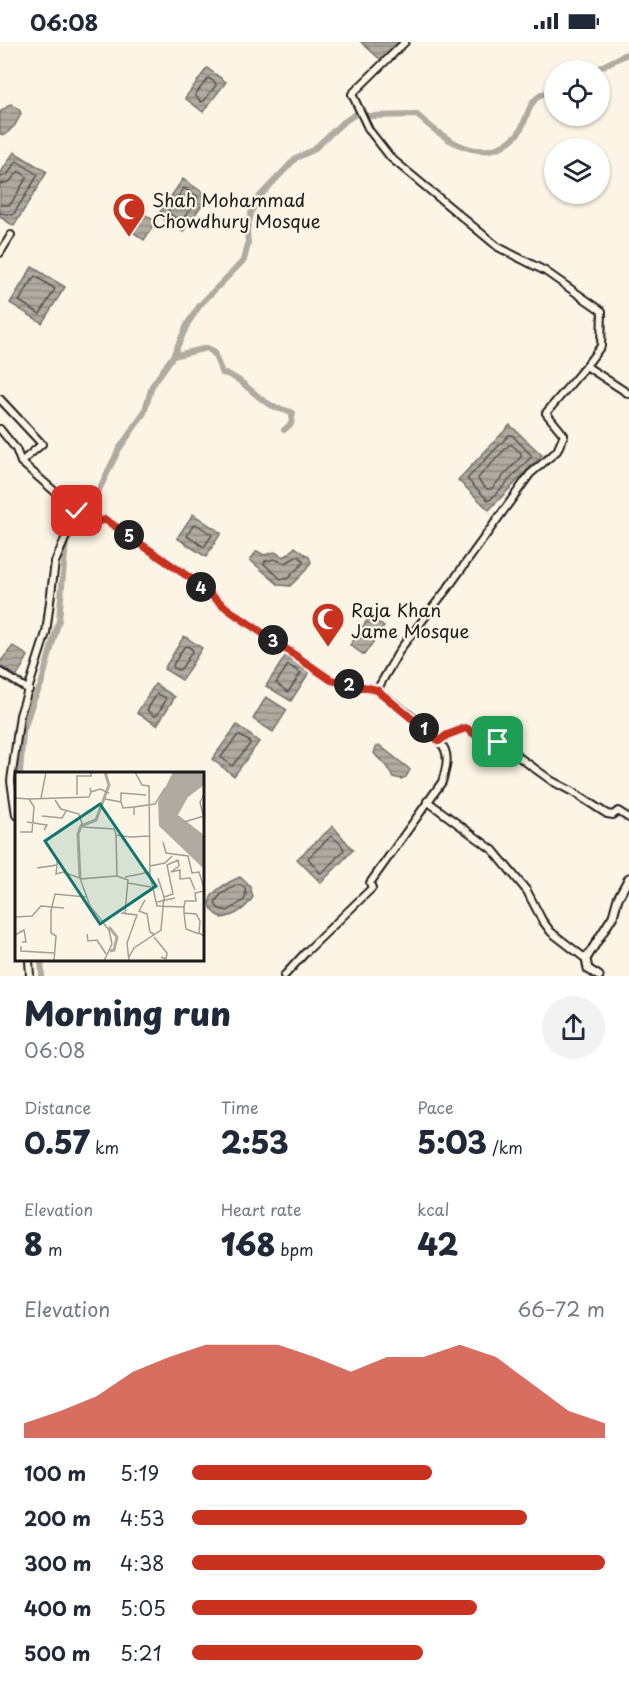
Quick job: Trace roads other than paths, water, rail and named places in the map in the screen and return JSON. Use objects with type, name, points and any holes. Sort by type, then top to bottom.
[{"type":"street","points":[[377,690],[401,648],[447,589],[530,474],[557,451],[564,435],[546,413],[601,346],[602,311],[545,271],[498,247],[391,158],[369,130],[352,94],[405,42]]},
{"type":"street","points":[[0,253],[11,235]]},
{"type":"street","points":[[586,366],[629,394]]},
{"type":"street","points":[[0,399],[42,444],[21,462]]},
{"type":"street","points":[[0,429],[16,448],[21,462],[77,511],[55,562],[46,633],[20,715],[11,781],[15,808]]},
{"type":"street","points":[[76,516],[89,522],[106,520],[185,574],[229,610],[331,680],[377,690],[445,748],[446,769],[442,782],[370,883],[372,888],[284,976]]},
{"type":"street","points":[[0,672],[29,690]]},
{"type":"street","points":[[439,741],[447,735],[466,728],[487,743],[494,740],[498,742],[552,781],[607,814],[613,815],[618,811],[629,818]]},
{"type":"street","points":[[427,801],[493,850],[527,891],[550,932],[586,959],[588,969],[599,976]]},
{"type":"street","points":[[586,959],[605,932],[629,878]]},
{"type":"street","points":[[29,961],[30,976]]},
{"type":"water","points":[[361,42],[399,42],[382,61]]},
{"type":"water","points":[[207,68],[226,82],[203,112],[185,98]]},
{"type":"water","points":[[11,104],[21,114],[15,125],[5,135],[0,134],[0,112]]},
{"type":"water","points":[[14,152],[47,172],[14,226],[0,217],[0,174]]},
{"type":"water","points":[[183,179],[208,196],[183,232],[158,215]]},
{"type":"water","points":[[139,210],[156,222],[144,240],[126,227]]},
{"type":"water","points":[[32,267],[65,287],[42,323],[10,303]]},
{"type":"water","points":[[510,425],[542,455],[489,510],[458,480]]},
{"type":"water","points":[[193,514],[221,533],[206,557],[177,538]]},
{"type":"water","points":[[295,547],[309,557],[311,562],[290,586],[279,585],[250,560],[257,551],[264,555],[275,552],[283,557]]},
{"type":"water","points":[[370,616],[384,627],[364,655],[350,645]]},
{"type":"water","points":[[184,636],[202,648],[182,680],[164,669]]},
{"type":"water","points":[[13,646],[28,656],[17,676],[0,666],[0,662]]},
{"type":"water","points":[[286,655],[310,671],[291,701],[266,686]]},
{"type":"water","points":[[155,684],[175,697],[157,725],[137,713]]},
{"type":"water","points":[[266,697],[287,710],[273,732],[253,719]]},
{"type":"water","points":[[237,725],[259,742],[234,776],[212,759]]},
{"type":"water","points":[[379,745],[410,770],[406,777],[401,779],[393,777],[374,753]]},
{"type":"water","points":[[333,826],[353,850],[321,883],[297,859]]},
{"type":"water","points":[[240,877],[250,886],[253,897],[240,911],[222,918],[210,905],[210,899],[219,889]]},
{"type":"waterway","points":[[610,62],[629,53]]},
{"type":"waterway","points":[[20,772],[23,732],[41,685],[59,620],[66,542],[94,500],[119,449],[144,413],[152,386],[173,356],[188,323],[200,305],[244,260],[248,244],[247,229],[252,210],[259,197],[296,158],[313,150],[341,124],[357,113],[370,116],[417,115],[436,131],[457,144],[480,150],[492,149],[504,145],[516,136],[532,104],[544,93]]},
{"type":"waterway","points":[[173,356],[207,348],[214,353],[222,373],[243,383],[268,404],[293,413],[291,424],[284,430]]},
{"type":"waterway","points":[[41,961],[42,976]]},
{"type":"place","name":"Shah Mohammad Chowdhury Mosque","points":[[129,238]]},
{"type":"place","name":"Raja Khan Jame Mosque","points":[[328,648]]}]
